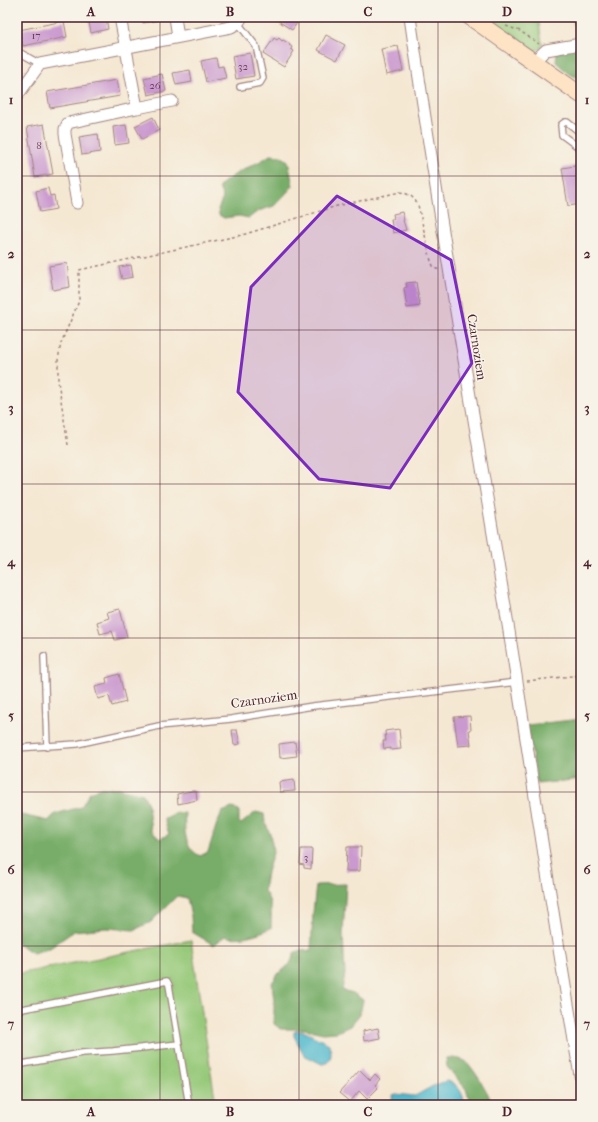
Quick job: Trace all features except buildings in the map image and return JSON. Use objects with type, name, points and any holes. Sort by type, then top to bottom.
[{"type":"main road","points":[[470,17],[581,95]]},
{"type":"street","points":[[120,17],[137,108]]},
{"type":"street","points":[[175,17],[178,37]]},
{"type":"street","name":"Czarnoziem","points":[[410,17],[426,130],[450,269],[581,1081]]},
{"type":"street","points":[[17,96],[40,64],[231,27],[240,20]]},
{"type":"street","points":[[533,62],[546,50],[581,44]]},
{"type":"street","points":[[77,203],[65,134],[66,125],[68,123],[172,101]]},
{"type":"lane","points":[[240,20],[256,46],[263,78],[260,83],[240,87]]},
{"type":"lane","points":[[17,51],[40,64]]},
{"type":"lane","points":[[581,133],[567,122],[561,125],[562,135],[581,149]]},
{"type":"lane","points":[[44,656],[47,747]]},
{"type":"lane","name":"Czarnoziem","points":[[17,748],[77,744],[159,726],[231,719],[313,706],[517,682]]},
{"type":"lane","points":[[17,1010],[167,982],[169,985],[189,1105]]},
{"type":"lane","points":[[17,1065],[82,1053],[179,1044]]},
{"type":"path","points":[[504,25],[520,31],[542,46]]},
{"type":"path","points":[[68,445],[58,382],[58,360],[61,342],[79,301],[80,270],[242,235],[337,206],[400,192],[408,194],[414,198],[418,205],[434,268],[438,271],[450,269]]},
{"type":"path","points":[[517,682],[581,675]]},
{"type":"highlighted area","points":[[337,196],[451,260],[472,363],[390,488],[319,479],[238,392],[251,287]]},
{"type":"green space","points":[[483,17],[538,17],[543,43],[540,49],[533,51]]},
{"type":"green space","points":[[573,17],[581,17],[581,79],[569,74],[556,62],[557,52],[577,41]]},
{"type":"green space","points":[[270,155],[281,156],[288,161],[293,186],[274,206],[258,211],[249,218],[239,216],[224,218],[219,215],[218,209],[223,198],[219,187],[234,175]]},
{"type":"green space","points":[[581,719],[581,779],[537,784],[527,725]]},
{"type":"green space","points":[[101,788],[119,788],[143,794],[148,804],[151,831],[160,839],[169,834],[164,819],[175,813],[185,813],[186,838],[191,848],[200,856],[208,852],[222,812],[232,808],[239,810],[239,822],[241,824],[256,812],[264,814],[265,822],[271,836],[273,853],[267,872],[264,891],[270,904],[271,928],[242,937],[236,938],[225,936],[214,945],[192,932],[191,916],[187,898],[177,896],[151,922],[134,930],[106,928],[74,931],[50,948],[33,953],[17,943],[17,814],[48,821],[55,814],[81,807],[90,792]]},
{"type":"green space","points":[[346,884],[343,934],[345,974],[342,990],[353,993],[363,1000],[360,1014],[350,1026],[337,1032],[323,1033],[305,1029],[281,1029],[274,1024],[272,983],[278,974],[290,964],[295,952],[311,950],[316,885]]},
{"type":"green space","points":[[191,940],[216,1105],[17,1105],[17,974]]},
{"type":"green space","points":[[446,1058],[460,1059],[468,1063],[486,1091],[490,1100],[490,1105],[471,1105],[466,1089],[447,1067]]},
{"type":"water","points":[[303,1031],[329,1044],[331,1057],[328,1062],[322,1064],[304,1055],[294,1036],[294,1032]]},
{"type":"water","points":[[446,1081],[454,1084],[460,1090],[465,1105],[393,1105],[392,1096],[395,1094],[415,1096]]}]
